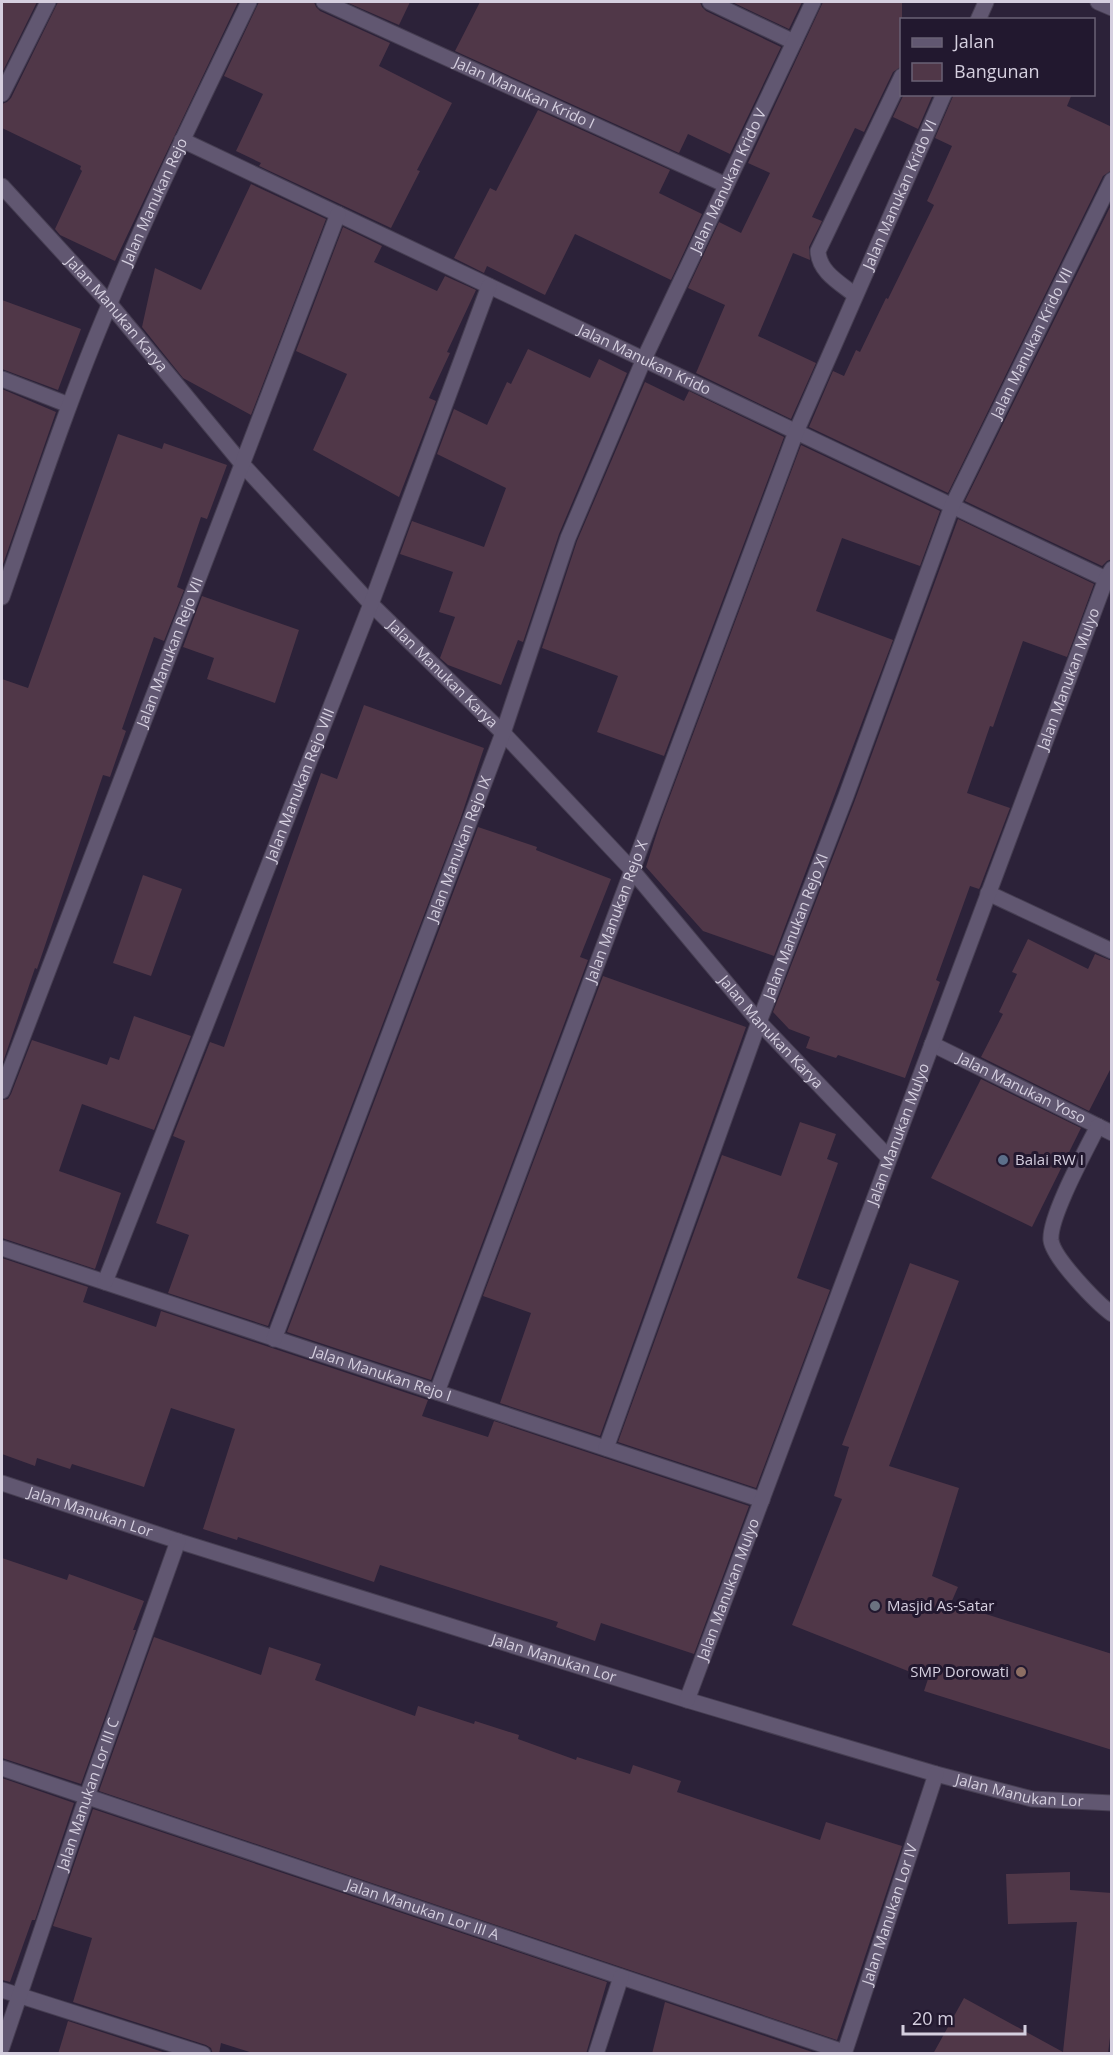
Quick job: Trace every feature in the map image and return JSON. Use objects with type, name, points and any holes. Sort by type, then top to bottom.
[{"type":"street","points":[[2,94],[48,2]]},
{"type":"street","name":"Jalan Manukan Rejo","points":[[2,597],[69,405],[110,303],[182,140],[249,2]]},
{"type":"street","name":"Jalan Manukan Krido I","points":[[324,2],[726,185]]},
{"type":"street","points":[[710,2],[794,42]]},
{"type":"street","name":"Jalan Manukan Krido V","points":[[644,359],[813,2]]},
{"type":"street","points":[[979,18],[986,2]]},
{"type":"street","points":[[1098,2],[1112,8]]},
{"type":"street","points":[[855,295],[823,268],[818,261],[818,251],[900,80]]},
{"type":"street","name":"Jalan Manukan Krido VI","points":[[796,432],[943,96]]},
{"type":"street","name":"Jalan Manukan Krido","points":[[182,140],[952,506],[1108,574]]},
{"type":"street","name":"Jalan Manukan Krido VII","points":[[952,506],[1112,180]]},
{"type":"street","name":"Jalan Manukan Karya","points":[[2,186],[110,303],[243,465],[371,604],[503,733],[632,870],[759,1022],[889,1158]]},
{"type":"street","name":"Jalan Manukan Rejo VII","points":[[2,1091],[338,214]]},
{"type":"street","name":"Jalan Manukan Rejo VIII","points":[[105,1282],[371,604],[489,286]]},
{"type":"street","name":"Jalan Manukan Rejo IX","points":[[274,1339],[503,733],[568,538],[644,359]]},
{"type":"street","points":[[2,379],[69,405]]},
{"type":"street","name":"Jalan Manukan Rejo X","points":[[437,1392],[796,432]]},
{"type":"street","name":"Jalan Manukan Rejo XI","points":[[606,1448],[759,1022],[846,796],[952,506]]},
{"type":"street","name":"Jalan Manukan Mulyo","points":[[687,1700],[1108,574]]},
{"type":"street","points":[[988,893],[1112,951]]},
{"type":"street","name":"Jalan Manukan Yoso","points":[[932,1044],[1105,1130]]},
{"type":"street","points":[[1105,1130],[1053,1220],[1051,1242],[1068,1270],[1099,1305],[1112,1314]]},
{"type":"street","name":"Jalan Manukan Rejo I","points":[[2,1248],[762,1500]]},
{"type":"street","name":"Jalan Manukan Lor","points":[[2,1483],[178,1541],[687,1700],[936,1774],[1032,1799],[1112,1803]]},
{"type":"street","name":"Jalan Manukan Lor III C","points":[[2,2048],[87,1796],[178,1541]]},
{"type":"street","name":"Jalan Manukan Lor III A","points":[[2,1768],[844,2053]]},
{"type":"street","name":"Jalan Manukan Lor IV","points":[[844,2053],[936,1774]]},
{"type":"street","points":[[596,2054],[621,1977]]},
{"type":"street","points":[[2,1990],[203,2054]]},
{"type":"building","points":[[2,2],[37,2],[2,73]]},
{"type":"building","points":[[58,2],[238,2],[115,261],[60,235],[55,229],[82,171],[81,166],[2,128],[2,104],[11,98]]},
{"type":"building","points":[[259,2],[314,2],[320,11],[390,43],[379,66],[452,103],[417,170],[420,171],[391,228],[259,166],[261,163],[236,151],[263,94],[224,76]]},
{"type":"building","points":[[346,2],[410,2],[399,25]]},
{"type":"building","points":[[480,2],[700,2],[706,11],[781,47],[730,154],[688,134],[679,153],[455,51]]},
{"type":"building","points":[[732,2],[802,2],[789,29]]},
{"type":"building","points":[[823,2],[902,2],[900,67],[893,72],[864,132],[855,128],[812,217],[822,221],[809,247],[810,260],[793,253],[758,336],[816,363],[791,419],[696,373],[725,305],[688,288],[719,222],[741,233],[770,173],[748,163]]},
{"type":"building","points":[[903,96],[932,96],[918,129],[893,117]]},
{"type":"building","points":[[953,96],[1071,96],[1067,106],[1112,127],[1112,170],[1103,176],[948,493],[809,427],[833,371],[844,376],[856,350],[860,352],[934,205],[927,201],[952,146],[935,138]]},
{"type":"building","points":[[538,110],[670,170],[659,193],[702,214],[671,280],[575,234],[545,295],[487,266],[484,273],[454,258],[490,188],[496,191]]},
{"type":"building","points":[[251,184],[326,219],[251,415],[183,378],[142,327],[155,268],[201,290]]},
{"type":"building","points":[[1112,203],[1112,559],[1102,566],[965,501]]},
{"type":"building","points":[[343,227],[382,246],[374,262],[437,291],[445,276],[476,290],[447,352],[450,353],[429,398],[436,401],[399,497],[313,450],[347,374],[296,351]]},
{"type":"building","points":[[2,300],[81,329],[58,390],[2,369]]},
{"type":"building","points":[[528,349],[590,378],[599,359],[627,373],[559,534],[523,642],[518,640],[501,685],[448,665],[440,658],[455,617],[439,612],[453,572],[400,554],[412,521],[484,547],[506,488],[437,454],[454,409],[487,425],[507,382],[511,384]]},
{"type":"building","points":[[645,382],[684,401],[689,391],[784,437],[664,756],[597,732],[618,676],[542,648],[577,541]]},
{"type":"building","points":[[2,389],[56,412],[2,567]]},
{"type":"building","points":[[118,434],[162,449],[164,443],[227,465],[207,519],[201,517],[177,587],[184,590],[164,641],[154,637],[122,729],[126,731],[110,777],[103,775],[2,1065],[2,679],[28,688]]},
{"type":"building","points":[[801,445],[940,511],[920,566],[842,538],[816,611],[893,640],[774,956],[703,931],[646,867],[661,820]]},
{"type":"building","points":[[958,519],[1094,584],[1067,657],[1023,641],[993,727],[990,726],[967,793],[1010,808],[979,889],[970,886],[936,980],[940,982],[905,1078],[838,1055],[836,1058],[806,1048],[810,1037],[789,1029],[773,1012],[855,800]]},
{"type":"building","points":[[202,596],[299,630],[275,703],[207,679],[214,658],[183,647]]},
{"type":"building","points":[[364,705],[484,748],[460,820],[268,1326],[168,1293],[189,1235],[156,1223],[185,1141],[173,1136],[210,1042],[224,1047],[321,773],[337,779]]},
{"type":"building","points":[[478,827],[537,847],[536,850],[611,879],[580,957],[588,960],[431,1380],[287,1332]]},
{"type":"building","points":[[143,875],[182,889],[151,976],[113,963]]},
{"type":"building","points":[[1028,939],[1088,969],[1095,954],[1112,961],[1112,1066],[1089,1111],[981,1057],[1003,1014],[999,1012],[1017,974],[1012,972]]},
{"type":"building","points":[[603,976],[746,1027],[600,1436],[500,1403],[531,1313],[483,1296]]},
{"type":"building","points":[[134,1016],[191,1036],[154,1130],[82,1104],[59,1171],[121,1193],[95,1269],[2,1238],[2,1100],[8,1099],[11,1094],[32,1040],[107,1065],[110,1057],[119,1060]]},
{"type":"building","name":"Balai RW I","points":[[981,1079],[1081,1128],[1032,1227],[931,1178]]},
{"type":"building","points":[[800,1122],[836,1134],[827,1159],[838,1163],[797,1278],[830,1290],[756,1488],[618,1442],[722,1155],[781,1176]]},
{"type":"building","points":[[2,1258],[88,1287],[83,1302],[156,1327],[161,1311],[428,1400],[422,1416],[488,1437],[494,1421],[749,1506],[694,1654],[601,1623],[595,1641],[556,1627],[558,1622],[380,1565],[374,1582],[238,1537],[237,1540],[203,1529],[235,1429],[171,1408],[144,1487],[72,1464],[70,1469],[37,1458],[35,1466],[2,1454]]},
{"type":"building","points":[[910,1263],[959,1281],[889,1466],[959,1488],[932,1576],[958,1587],[951,1603],[1112,1654],[1112,1750],[924,1691],[928,1679],[792,1625],[842,1499],[834,1496],[849,1447],[842,1445]]},
{"type":"building","points":[[2,1558],[67,1580],[69,1574],[144,1601],[133,1630],[136,1630],[81,1784],[2,1758]]},
{"type":"building","points":[[154,1637],[261,1675],[269,1647],[321,1664],[315,1680],[415,1716],[418,1706],[474,1724],[475,1721],[519,1735],[518,1739],[576,1760],[577,1757],[630,1774],[633,1765],[681,1781],[677,1792],[820,1840],[826,1822],[902,1846],[837,2040],[99,1791]]},
{"type":"building","points":[[2,1778],[74,1803],[35,1920],[32,1920],[10,1982],[2,1980]]},
{"type":"building","points":[[93,1809],[607,1982],[586,2054],[256,2054],[221,2043],[219,2054],[213,2054],[211,2048],[206,2045],[73,2002],[92,1938],[53,1926]]},
{"type":"building","points":[[1070,1872],[1070,1890],[1112,1893],[1112,2021],[1108,2054],[933,2054],[964,1998],[1063,2052],[1077,1922],[1008,1924],[1006,1874]]},
{"type":"building","points":[[665,2002],[818,2054],[652,2054]]},
{"type":"building","points":[[68,2021],[169,2054],[58,2054]]},
{"type":"place","name":"Balai RW I","points":[[1003,1160]]},
{"type":"place","name":"Masjid As-Satar","points":[[875,1606]]},
{"type":"place","name":"SMP Dorowati","points":[[1021,1672]]}]
